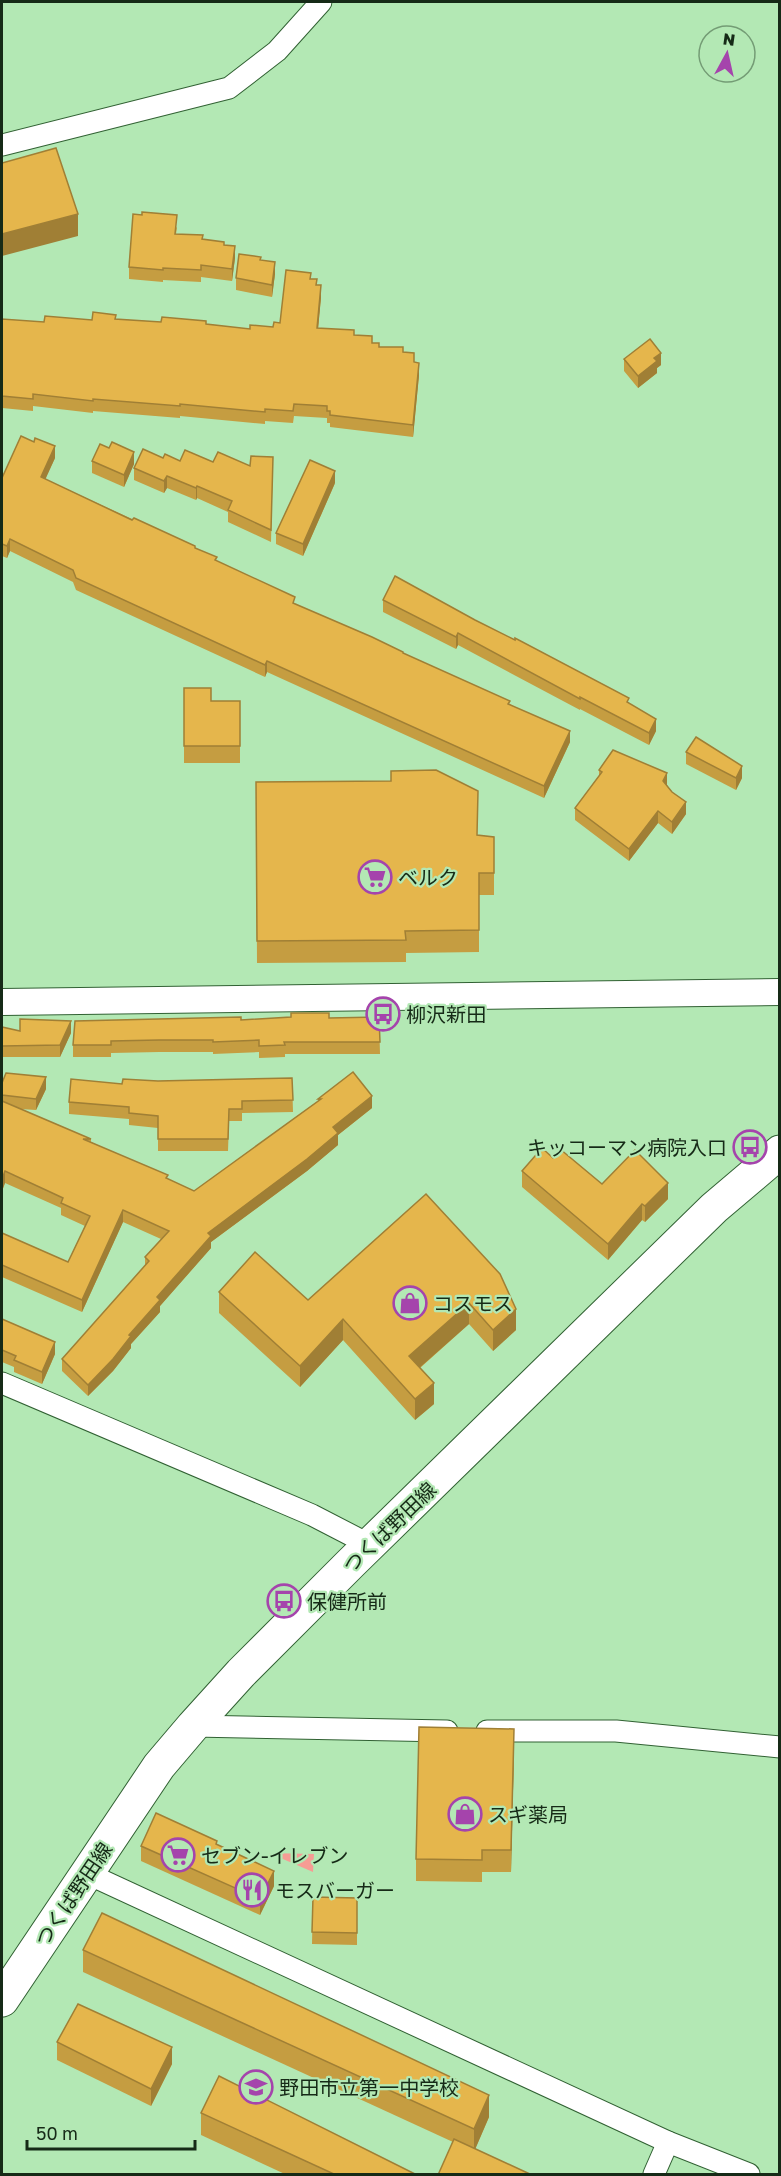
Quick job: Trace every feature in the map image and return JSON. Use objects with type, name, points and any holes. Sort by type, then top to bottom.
[{"type":"main road","name":"つくば野田線","points":[[2,2000],[159,1766],[241,1673],[714,1208],[780,1152]]},
{"type":"street","points":[[2,145],[229,88],[277,51],[321,2]]},
{"type":"street","points":[[2,1002],[780,992]]},
{"type":"street","points":[[2,1383],[312,1515],[370,1545]]},
{"type":"street","points":[[193,1726],[616,1731],[780,1747]]},
{"type":"street","points":[[86,1873],[726,2170],[750,2175]]},
{"type":"street","points":[[654,2175],[668,2142]]},
{"type":"shaded area","points":[[269,1853],[314,1854],[313,1872]]},
{"type":"building","points":[[56,148],[78,214],[2,234],[2,163]]},
{"type":"building","points":[[142,212],[177,215],[175,234],[203,235],[202,239],[235,246],[232,269],[201,265],[201,270],[129,267],[133,214],[142,215]]},
{"type":"building","points":[[239,254],[261,257],[260,260],[275,262],[272,285],[236,278]]},
{"type":"building","points":[[286,270],[311,273],[310,279],[317,279],[316,285],[321,285],[317,328],[354,330],[354,335],[372,336],[372,343],[379,343],[379,347],[403,347],[403,352],[414,353],[414,362],[419,363],[413,425],[330,415],[327,406],[294,404],[293,411],[265,409],[265,412],[180,404],[180,406],[93,399],[93,401],[33,394],[33,399],[2,396],[2,319],[44,322],[45,316],[92,320],[93,312],[116,315],[115,319],[161,322],[162,317],[206,321],[206,324],[250,329],[250,325],[273,327],[274,322],[280,323]]},
{"type":"building","points":[[650,339],[661,353],[654,358],[657,361],[638,376],[624,359]]},
{"type":"building","points":[[21,436],[34,442],[35,438],[55,446],[41,477],[217,557],[215,560],[295,597],[293,603],[372,637],[510,701],[508,704],[570,731],[544,786],[267,661],[265,665],[76,578],[73,570],[10,539],[7,546],[2,544],[2,478]]},
{"type":"building","points":[[112,442],[134,452],[124,475],[92,461],[100,444],[109,448]]},
{"type":"building","points":[[143,449],[163,458],[165,454],[180,461],[185,450],[213,462],[218,452],[250,466],[251,456],[273,457],[271,530],[228,510],[232,501],[197,486],[196,488],[167,476],[164,481],[134,468]]},
{"type":"building","points":[[310,460],[335,471],[303,544],[276,533]]},
{"type":"building","points":[[395,576],[475,620],[515,640],[515,638],[629,698],[627,702],[656,719],[649,733],[580,697],[580,699],[458,633],[456,637],[383,600]]},
{"type":"building","points":[[184,688],[211,688],[211,701],[240,701],[240,746],[184,746]]},
{"type":"building","points":[[696,737],[742,766],[736,778],[686,752]]},
{"type":"building","points":[[613,750],[667,773],[663,781],[672,792],[686,802],[672,822],[658,811],[629,849],[575,808],[602,772],[599,770]]},
{"type":"building","name":"ベルク","points":[[436,770],[478,791],[477,835],[494,837],[494,873],[479,873],[479,930],[405,931],[406,940],[257,941],[256,782],[391,781],[391,771]]},
{"type":"building","points":[[291,1013],[329,1013],[329,1018],[379,1017],[380,1042],[284,1042],[285,1045],[259,1046],[259,1040],[213,1042],[213,1040],[159,1040],[111,1041],[111,1045],[73,1045],[75,1021],[241,1017],[241,1020],[291,1017]]},
{"type":"building","points":[[20,1019],[71,1021],[60,1045],[2,1046],[2,1027],[20,1031]]},
{"type":"building","points":[[353,1072],[372,1096],[333,1127],[338,1133],[307,1159],[208,1233],[211,1236],[157,1297],[160,1300],[129,1335],[131,1336],[113,1359],[88,1385],[62,1359],[149,1261],[145,1257],[169,1231],[123,1210],[82,1300],[2,1265],[2,1233],[68,1262],[90,1216],[61,1203],[63,1198],[5,1171],[2,1179],[2,1101],[168,1175],[166,1178],[194,1191],[321,1099],[318,1099]]},
{"type":"building","points":[[6,1073],[46,1077],[36,1099],[2,1095],[2,1083]]},
{"type":"building","points":[[292,1078],[293,1100],[242,1101],[242,1109],[229,1109],[228,1139],[158,1139],[158,1116],[129,1113],[129,1107],[69,1102],[71,1079],[122,1084],[123,1079],[158,1081]]},
{"type":"building","points":[[542,1148],[553,1158],[560,1149],[602,1184],[635,1150],[668,1183],[645,1206],[642,1204],[608,1244],[522,1171]]},
{"type":"building","points":[[426,1194],[500,1274],[516,1309],[493,1330],[469,1303],[409,1356],[434,1383],[415,1399],[343,1319],[300,1366],[219,1292],[255,1252],[308,1300]]},
{"type":"building","points":[[2,1319],[55,1342],[42,1372],[14,1360],[16,1356],[2,1350]]},
{"type":"building","points":[[419,1727],[514,1729],[511,1850],[482,1850],[482,1860],[416,1859]]},
{"type":"building","points":[[156,1813],[274,1871],[260,1899],[141,1846]]},
{"type":"building","points":[[313,1897],[357,1898],[357,1933],[312,1932]]},
{"type":"building","points":[[102,1913],[489,2095],[474,2129],[83,1950]]},
{"type":"building","points":[[78,2004],[172,2047],[151,2089],[57,2042]]},
{"type":"building","points":[[219,2076],[417,2175],[336,2175],[201,2113]]},
{"type":"building","points":[[454,2139],[532,2175],[438,2175]]},
{"type":"place","name":"ベルク","points":[[375,877]]},
{"type":"place","name":"柳沢新田","points":[[383,1014]]},
{"type":"place","name":"キッコーマン病院入口","points":[[750,1147]]},
{"type":"place","name":"コスモス","points":[[410,1303]]},
{"type":"place","name":"保健所前","points":[[284,1601]]},
{"type":"place","name":"スギ薬局","points":[[465,1814]]},
{"type":"place","name":"セブン-イレブン","points":[[178,1855]]},
{"type":"place","name":"モスバーガー","points":[[252,1890]]},
{"type":"place","name":"野田市立第一中学校","points":[[256,2087]]}]
